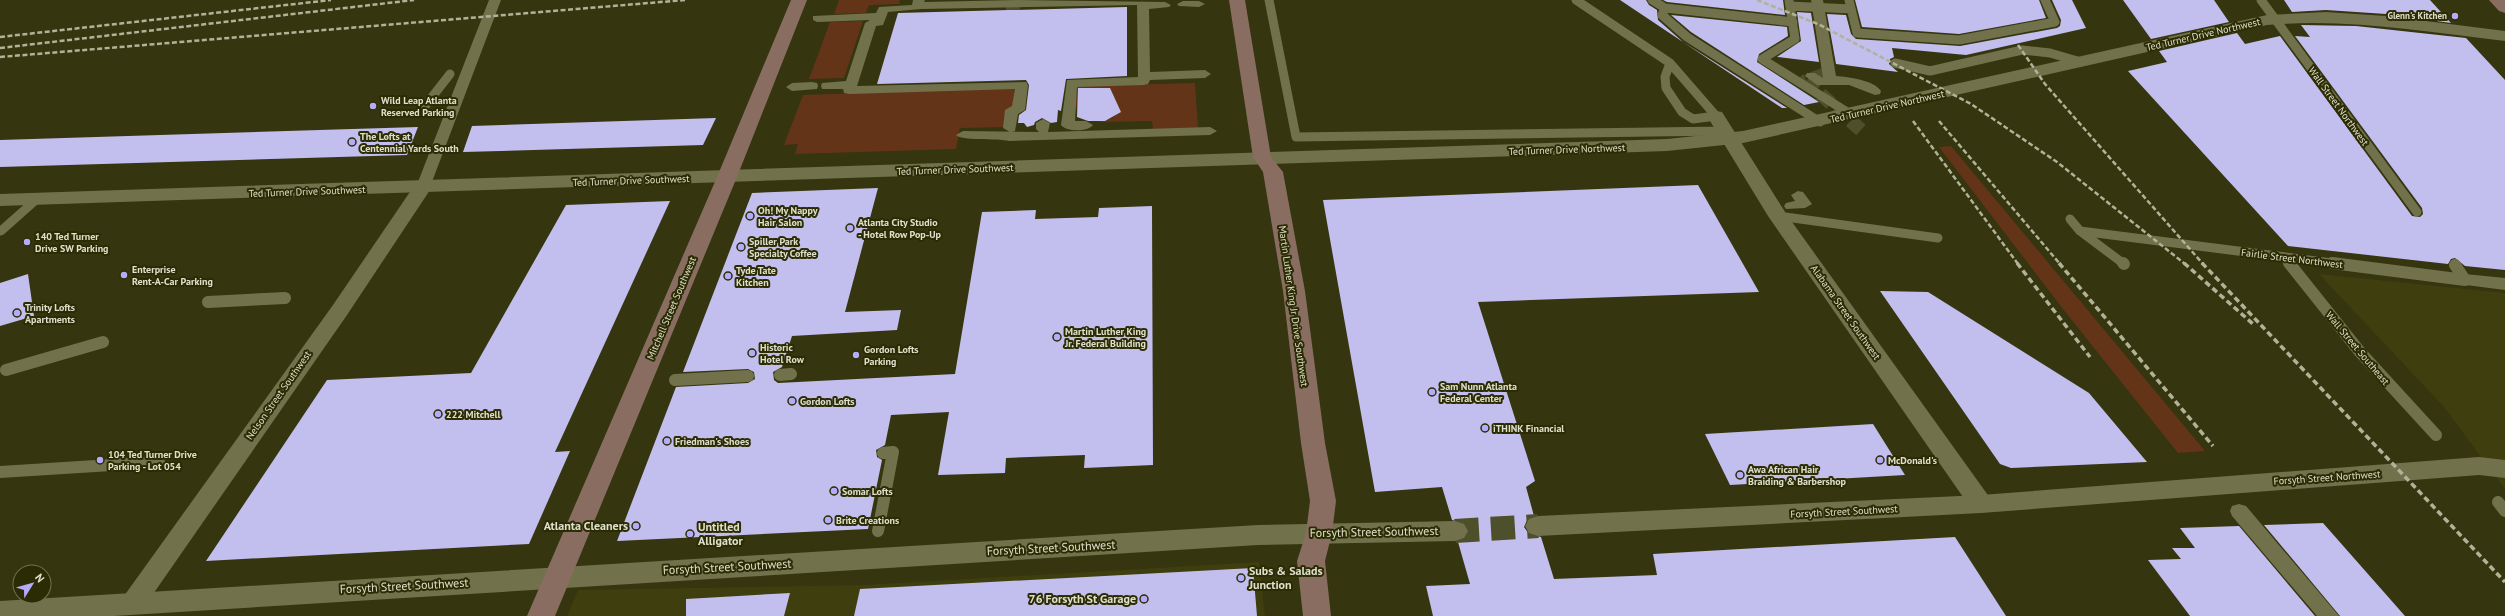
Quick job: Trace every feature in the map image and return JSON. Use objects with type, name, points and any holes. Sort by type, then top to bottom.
[{"type":"main road","name":"Mitchell Street Southwest","points":[[541,616],[727,177],[799,0]]},
{"type":"main road","name":"Martin Luther King Jr Drive Southwest","points":[[1237,0],[1262,158],[1273,172],[1294,291],[1313,443],[1323,501],[1319,533],[1311,562],[1317,616]]},
{"type":"main road","points":[[2497,0],[2505,8]]},
{"type":"street","points":[[423,187],[495,0]]},
{"type":"street","points":[[963,135],[999,134],[1004,138],[1010,132],[1012,110],[1018,110],[1022,85],[849,90],[871,23],[879,22],[883,9],[916,8],[918,3],[1014,5],[1113,0],[1143,2],[1144,81],[1071,83],[1068,131]]},
{"type":"street","points":[[1818,3],[1830,79]]},
{"type":"street","points":[[1183,4],[1199,4]]},
{"type":"street","points":[[1143,6],[1166,5]]},
{"type":"street","points":[[817,18],[881,16]]},
{"type":"street","name":"Ted Turner Drive Northwest","points":[[1262,158],[1667,145],[1743,138],[1852,115],[2267,20],[2309,16],[2364,20],[2505,36]]},
{"type":"street","points":[[1144,76],[1205,74]]},
{"type":"street","points":[[1811,76],[1820,82],[1830,79],[1864,85],[1875,91]]},
{"type":"street","points":[[827,86],[851,85]]},
{"type":"street","points":[[792,87],[812,86]]},
{"type":"street","name":"Alabama Street Southwest","points":[[1721,124],[1789,205],[1981,504]]},
{"type":"street","points":[[1068,131],[1086,125]]},
{"type":"street","points":[[1010,132],[1042,135],[1068,131],[1150,128],[1210,130]]},
{"type":"street","name":"Ted Turner Drive Southwest","points":[[0,200],[1262,158]]},
{"type":"street","name":"Nelson Street Southwest","points":[[133,603],[340,310],[423,187]]},
{"type":"street","name":"Fairlie Street Northwest","points":[[2460,272],[2505,284]]},
{"type":"street","name":"Forsyth Street Northwest","points":[[2150,490],[2479,466],[2505,468]]},
{"type":"street","name":"Forsyth Street Southwest","points":[[1538,526],[1981,504],[2150,490]]},
{"type":"street","points":[[2239,511],[2329,616]]},
{"type":"street","name":"Forsyth Street Southwest","points":[[0,612],[44,612],[133,603],[1258,535],[1455,530]]},
{"type":"lane","points":[[1269,0],[1296,137],[1721,124]]},
{"type":"lane","points":[[1576,0],[1670,63],[1721,124]]},
{"type":"lane","points":[[1652,0],[1665,8],[1792,22]]},
{"type":"lane","points":[[1849,0],[1856,33],[1959,40],[2055,22],[2046,0]]},
{"type":"lane","name":"Wall Street Northwest","points":[[2261,0],[2416,212]]},
{"type":"lane","points":[[1852,9],[1818,3],[1790,3],[1795,39],[1762,59],[1852,115]]},
{"type":"lane","points":[[1665,8],[1662,15],[1687,37],[1820,122]]},
{"type":"lane","points":[[1895,63],[1930,71],[2022,50],[2050,53],[2081,62]]},
{"type":"lane","points":[[1670,63],[1665,77],[1666,88],[1682,112],[1693,119],[1721,124]]},
{"type":"lane","points":[[425,106],[450,74]]},
{"type":"lane","points":[[1,231],[7,228],[37,199]]},
{"type":"lane","points":[[1789,205],[1938,238]]},
{"type":"lane","points":[[2070,219],[2080,231],[2124,264]]},
{"type":"lane","name":"Fairlie Street Northwest","points":[[2080,231],[2284,257],[2460,272]]},
{"type":"lane","name":"Wall Street Southeast","points":[[2284,257],[2360,352],[2436,435]]},
{"type":"lane","points":[[208,302],[285,298]]},
{"type":"lane","points":[[6,370],[103,342]]},
{"type":"lane","points":[[675,380],[748,376]]},
{"type":"lane","points":[[878,531],[893,452],[884,452]]},
{"type":"lane","points":[[0,472],[159,462]]},
{"type":"shaded area","points":[[839,0],[900,0],[899,4],[869,5],[866,13],[834,14]]},
{"type":"shaded area","points":[[863,21],[844,78],[809,79],[830,22]]},
{"type":"shaded area","points":[[1195,83],[1198,128],[1153,130],[1152,121],[1097,122],[1113,118],[1119,109],[1078,106],[1075,109],[1077,86]]},
{"type":"shaded area","points":[[1016,88],[1014,108],[1006,127],[960,128],[961,122],[956,149],[795,154],[798,144],[784,145],[803,95]]},
{"type":"shaded area","points":[[1951,146],[2205,451],[2178,453],[2063,309],[1939,147]]},
{"type":"shaded area","points":[[2319,274],[2505,293],[2505,489],[2444,407]]},
{"type":"shaded area","points":[[1259,562],[1265,616],[567,616],[578,590],[865,585]]},
{"type":"building","points":[[1620,0],[1646,0],[1649,5],[1657,10],[1658,20],[1683,42]]},
{"type":"building","points":[[1663,0],[1783,0],[1785,15],[1667,2]]},
{"type":"building","points":[[1855,0],[2039,0],[2046,18],[1959,34],[1862,27]]},
{"type":"building","points":[[2052,0],[2072,0],[2086,28],[1966,55],[1892,48],[1894,57],[1890,59],[1889,64],[1898,72],[1836,64],[1827,14],[1846,15],[1851,34],[1856,39],[1960,46],[2057,28],[2060,26],[2061,20]]},
{"type":"building","points":[[2123,0],[2214,0],[2229,22],[2151,39]]},
{"type":"building","points":[[2284,0],[2430,0],[2451,23],[2386,14],[2326,10],[2292,12]]},
{"type":"building","points":[[1127,7],[1127,76],[1066,79],[1061,111],[1058,110],[1057,122],[1051,123],[1042,118],[1035,122],[1034,125],[1027,127],[1024,123],[1018,123],[1019,115],[1026,110],[1029,85],[1026,80],[877,84],[898,13]]},
{"type":"building","points":[[1797,12],[1811,13],[1819,62],[1777,57],[1801,41]]},
{"type":"building","points":[[1671,15],[1787,27],[1788,36],[1759,54],[1757,62],[1819,102],[1804,105],[1691,32]]},
{"type":"building","points":[[2301,25],[2356,26],[2466,38],[2505,80],[2505,270],[2465,266],[2455,258],[2451,259],[2448,264],[2288,246],[2128,71],[2167,62],[2159,51],[2237,33],[2245,44],[2280,36],[2412,216],[2420,217],[2423,214],[2422,208],[2295,36],[2310,37]]},
{"type":"building","points":[[1683,42],[1787,108],[1782,108]]},
{"type":"building","points":[[1078,88],[1110,88],[1121,112],[1105,121],[1088,121],[1077,117]]},
{"type":"building","points":[[716,118],[703,145],[463,152],[472,126]]},
{"type":"building","name":"The Lofts at Centennial Yards South","points":[[418,127],[407,155],[0,167],[0,140]]},
{"type":"building","name":"Sam Nunn Atlanta Federal Center","points":[[1698,185],[1759,292],[1478,302],[1535,481],[1526,487],[1534,516],[1528,518],[1524,527],[1529,534],[1541,537],[1554,579],[1657,575],[1653,554],[1955,537],[2006,616],[1433,616],[1426,586],[1470,584],[1458,542],[1465,539],[1469,530],[1464,523],[1452,520],[1442,487],[1375,492],[1323,200]]},
{"type":"building","points":[[878,188],[845,312],[901,310],[897,330],[792,336],[782,367],[773,372],[774,380],[778,383],[955,374],[982,212],[1036,210],[1035,219],[1098,217],[1099,208],[1152,206],[1153,465],[1084,468],[1085,455],[1006,458],[1005,473],[938,475],[949,412],[891,415],[885,445],[876,450],[877,457],[882,460],[868,529],[617,541],[676,387],[748,383],[755,379],[754,372],[748,369],[683,372],[752,193]]},
{"type":"building","name":"222 Mitchell","points":[[670,201],[555,452],[570,451],[529,544],[206,561],[327,380],[471,373],[566,205]]},
{"type":"building","points":[[28,274],[34,316],[0,326],[0,283]]},
{"type":"building","points":[[1880,291],[1928,292],[2089,393],[2147,462],[2011,468],[2000,464]]},
{"type":"building","points":[[1873,424],[1905,475],[1730,485],[1705,434]]},
{"type":"building","points":[[2323,523],[2405,616],[2340,616],[2264,525]]},
{"type":"building","points":[[2239,526],[2315,616],[2190,616],[2148,560],[2181,559],[2172,548],[2195,548],[2180,528]]},
{"type":"building","name":"76 Forsyth St Garage","points":[[1253,568],[1257,616],[854,616],[860,589]]},
{"type":"building","points":[[790,593],[784,616],[686,616],[686,599]]},
{"type":"tunnel","points":[[1817,74],[1821,76],[1806,81],[1861,130]]},
{"type":"tunnel","points":[[1455,531],[1538,526]]},
{"type":"railway","points":[[0,37],[331,0]]},
{"type":"railway","points":[[0,48],[414,0]]},
{"type":"railway","points":[[0,57],[685,0]]},
{"type":"railway","points":[[1757,0],[1818,24],[1971,104],[2057,162],[2185,264]]},
{"type":"railway","points":[[2018,45],[2045,84],[2203,264]]},
{"type":"railway","points":[[1913,121],[2018,264]]},
{"type":"railway","points":[[1939,121],[2060,264]]},
{"type":"railway","points":[[2017,263],[2090,357]]},
{"type":"railway","points":[[2059,263],[2213,446]]},
{"type":"railway","points":[[2184,263],[2253,324]]},
{"type":"railway","points":[[2202,263],[2505,582]]},
{"type":"place","name":"Glenn's Kitchen","points":[[2455,16]]},
{"type":"place","name":"Wild Leap Atlanta Reserved Parking","points":[[373,106]]},
{"type":"place","name":"The Lofts at Centennial Yards South","points":[[352,142]]},
{"type":"place","name":"Oh! My Nappy Hair Salon","points":[[750,216]]},
{"type":"place","name":"Atlanta City Studio - Hotel Row Pop-Up","points":[[850,228]]},
{"type":"place","name":"140 Ted Turner Drive SW Parking","points":[[27,242]]},
{"type":"place","name":"Spiller Park Specialty Coffee","points":[[741,247]]},
{"type":"place","name":"Enterprise Rent-A-Car Parking","points":[[124,275]]},
{"type":"place","name":"Tyde Tate Kitchen","points":[[728,276]]},
{"type":"place","name":"Trinity Lofts Apartments","points":[[17,313]]},
{"type":"place","name":"Martin Luther King Jr. Federal Building","points":[[1057,337]]},
{"type":"place","name":"Historic Hotel Row","points":[[752,353]]},
{"type":"place","name":"Gordon Lofts Parking","points":[[856,355]]},
{"type":"place","name":"Sam Nunn Atlanta Federal Center","points":[[1432,392]]},
{"type":"place","name":"Gordon Lofts","points":[[792,401]]},
{"type":"place","name":"222 Mitchell","points":[[438,414]]},
{"type":"place","name":"iTHINK Financial","points":[[1485,428]]},
{"type":"place","name":"Friedman's Shoes","points":[[667,441]]},
{"type":"place","name":"104 Ted Turner Drive Parking - Lot 054","points":[[100,460]]},
{"type":"place","name":"McDonald's","points":[[1880,460]]},
{"type":"place","name":"Awa African Hair Braiding & Barbershop","points":[[1740,475]]},
{"type":"place","name":"Somar Lofts","points":[[834,491]]},
{"type":"place","name":"Brite Creations","points":[[828,520]]},
{"type":"place","name":"Atlanta Cleaners","points":[[636,526]]},
{"type":"place","name":"Untitled Alligator","points":[[690,534]]},
{"type":"place","name":"Subs & Salads Junction","points":[[1241,578]]},
{"type":"place","name":"76 Forsyth St Garage","points":[[1144,599]]}]
